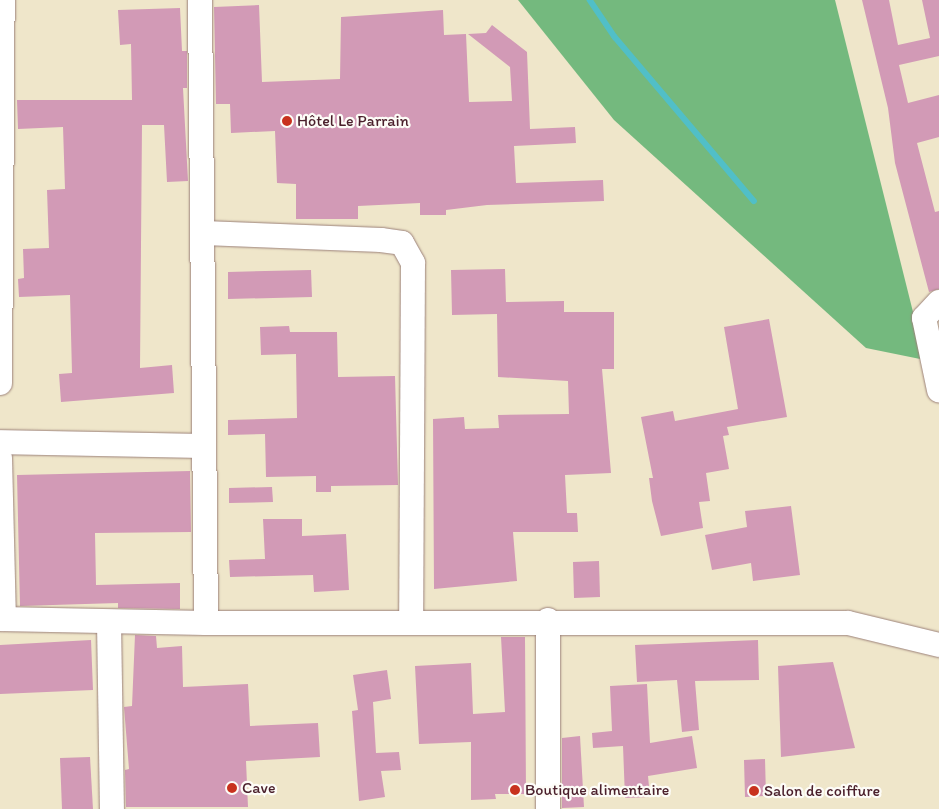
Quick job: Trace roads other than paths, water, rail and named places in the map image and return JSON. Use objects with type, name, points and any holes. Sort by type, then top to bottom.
[{"type":"street","points":[[0,383],[3,0]]},
{"type":"street","points":[[200,0],[204,233],[206,623]]},
{"type":"street","points":[[204,233],[381,240],[402,243],[413,263],[411,620]]},
{"type":"street","points":[[939,302],[924,318],[939,390]]},
{"type":"street","points":[[0,442],[204,446]]},
{"type":"street","points":[[0,458],[2,619],[206,623],[411,620],[848,623],[939,645]]},
{"type":"street","points":[[548,620],[548,809]]},
{"type":"street","points":[[109,622],[112,809]]},
{"type":"waterway","points":[[590,0],[615,37],[754,201]]},
{"type":"place","name":"Hôtel Le Parrain","points":[[287,121]]},
{"type":"place","name":"Cave","points":[[232,788]]},
{"type":"place","name":"Boutique alimentaire","points":[[515,790]]},
{"type":"place","name":"Salon de coiffure","points":[[754,791]]}]
